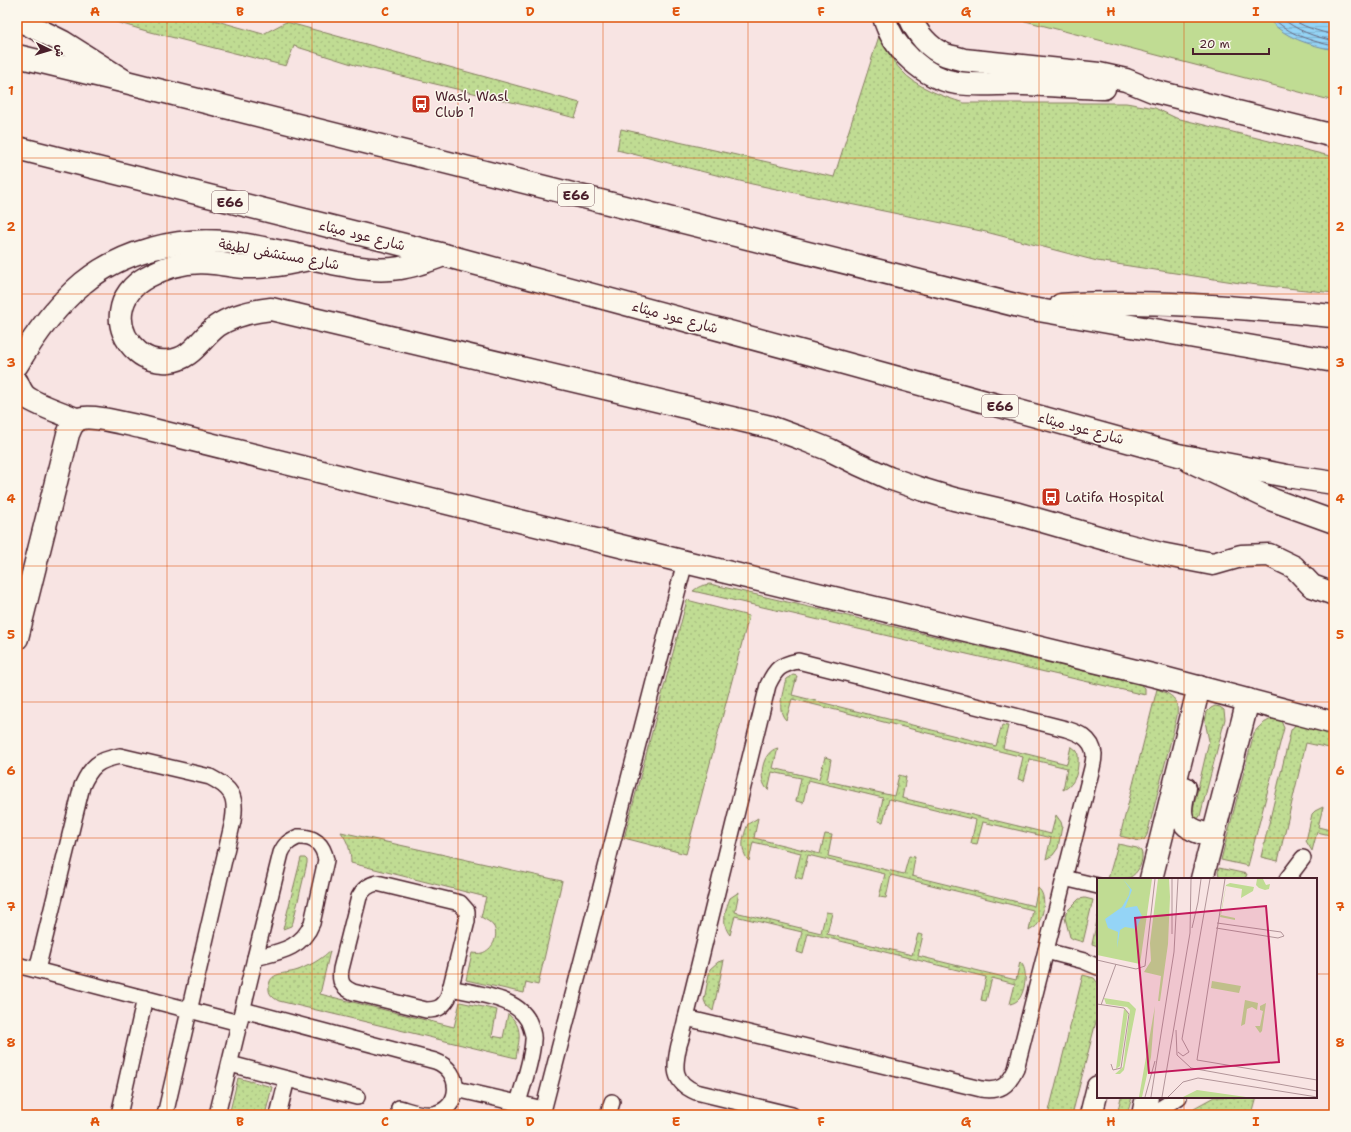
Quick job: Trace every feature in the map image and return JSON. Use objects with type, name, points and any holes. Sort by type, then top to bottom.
[{"type":"main road","points":[[884,17],[895,42],[911,61],[932,75],[956,83],[1024,84],[1153,91]]},
{"type":"main road","points":[[910,17],[914,27],[928,43],[945,54],[964,60],[1099,74],[1126,80],[1153,91],[1334,136]]},
{"type":"main road","points":[[17,19],[63,42],[126,82]]},
{"type":"main road","name":"E66","points":[[17,56],[1027,308],[1334,361]]},
{"type":"main road","name":"شارع عود ميثاء","points":[[17,148],[444,255],[822,356],[1178,455],[1287,476],[1334,483]]},
{"type":"main road","name":"شارع مستشفى لطيفة","points":[[17,365],[40,329],[83,283],[111,265],[138,252],[166,244],[196,241],[225,242],[313,258],[354,268],[377,270],[400,268],[422,263],[444,255]]},
{"type":"main road","points":[[313,258],[282,266],[249,268],[212,263],[189,262],[167,267],[135,284],[126,295],[121,308],[120,322],[124,335],[132,347],[143,356],[155,361],[169,361],[182,358],[193,350],[217,327],[233,317],[252,311],[271,309],[770,427],[808,441],[889,478],[921,490],[1018,514],[1161,554],[1213,564],[1241,556],[1269,555],[1294,567],[1312,586],[1334,594]]},
{"type":"main road","points":[[1027,308],[1092,303],[1161,304],[1229,307],[1334,316]]},
{"type":"main road","points":[[17,382],[21,391],[26,397],[34,402],[78,420]]},
{"type":"main road","points":[[17,638],[68,434],[71,426],[78,420],[90,418],[141,427],[1198,687],[1334,723]]},
{"type":"main road","points":[[1178,455],[1266,496],[1334,522]]},
{"type":"main road","points":[[1151,878],[1198,687]]},
{"type":"main road","points":[[1202,878],[1248,700]]},
{"type":"main road","points":[[1186,735],[1191,744],[1192,755],[1181,803],[1181,814],[1184,823],[1192,830],[1214,836]]},
{"type":"main road","points":[[1091,1115],[1097,1090]]},
{"type":"main road","points":[[1104,1115],[1108,1098]]},
{"type":"main road","points":[[1143,1115],[1147,1098]]},
{"type":"lane","points":[[456,1089],[518,1103],[542,1112],[685,562]]},
{"type":"lane","points":[[686,1018],[982,1089],[992,1091],[1003,1087],[1011,1080],[1016,1069],[1092,768],[1094,754],[1089,742],[1079,733],[798,661],[784,664],[774,673],[768,685],[739,800],[686,1018],[675,1066],[676,1075],[681,1083],[688,1089],[792,1115]]},
{"type":"lane","points":[[37,970],[82,786],[87,774],[96,764],[107,758],[120,756],[210,777],[222,783],[227,788],[232,794],[236,807],[165,1115]]},
{"type":"lane","points":[[217,1115],[280,853],[290,840],[298,837],[314,839],[325,851],[326,860],[310,927],[300,941],[286,950],[255,958]]},
{"type":"lane","points":[[1288,878],[1303,858]]},
{"type":"lane","points":[[1064,878],[1097,886]]},
{"type":"lane","points":[[371,884],[383,884],[460,903],[464,906],[468,915],[450,988],[448,998],[443,1006],[435,1010],[426,1010],[346,989],[342,984],[340,976],[359,897],[361,892],[366,887],[371,884]]},
{"type":"lane","points":[[1046,951],[1084,961],[1097,967]]},
{"type":"lane","points":[[17,965],[189,1010],[241,1017],[434,1061],[442,1063],[448,1068],[455,1081],[456,1089],[454,1098],[449,1106],[442,1111],[433,1114],[424,1114],[400,1108]]},
{"type":"lane","points":[[450,988],[507,1001],[520,1010],[530,1023],[534,1039],[518,1103]]},
{"type":"lane","points":[[119,1115],[145,998]]},
{"type":"lane","points":[[230,1064],[357,1097]]},
{"type":"lane","points":[[278,1115],[287,1079]]},
{"type":"lane","points":[[1150,1115],[1177,1098]]},
{"type":"green space","points":[[99,17],[203,17],[263,34],[286,22],[580,103],[575,118],[355,65],[294,46],[286,66],[143,30]]},
{"type":"green space","points":[[1010,17],[1334,17],[1334,101]]},
{"type":"green space","points":[[879,36],[901,70],[914,82],[930,91],[964,103],[1126,103],[1155,108],[1176,118],[1334,157],[1334,293],[1240,283],[1097,261],[986,232],[752,184],[617,150],[621,129],[834,177]]},
{"type":"green space","points":[[710,584],[1140,684],[1145,688],[1145,695],[693,591],[700,586]]},
{"type":"green space","points":[[687,600],[749,616],[686,854],[624,838]]},
{"type":"green space","points":[[793,675],[797,676],[792,695],[996,746],[1002,725],[1008,726],[1003,748],[1067,764],[1071,746],[1077,751],[1078,755],[1076,776],[1071,784],[1063,790],[1067,768],[1030,759],[1024,781],[1018,779],[1023,757],[792,699],[786,720],[781,712],[781,702],[785,682]]},
{"type":"green space","points":[[1157,689],[1167,693],[1176,701],[1177,716],[1147,835],[1144,840],[1139,841],[1120,836]]},
{"type":"green space","points":[[1215,706],[1224,710],[1225,719],[1200,816],[1197,820],[1192,814],[1209,741],[1205,721],[1207,712]]},
{"type":"green space","points":[[1272,719],[1281,721],[1284,728],[1248,866],[1221,860],[1254,733],[1262,724]]},
{"type":"green space","points":[[1299,724],[1334,732],[1334,749],[1306,743],[1278,861],[1261,857],[1291,730],[1295,725]]},
{"type":"green space","points":[[778,748],[773,768],[819,779],[825,757],[831,759],[827,781],[894,796],[899,775],[906,777],[902,798],[1051,834],[1056,815],[1062,826],[1058,848],[1053,855],[1046,859],[1051,838],[983,822],[977,844],[971,843],[976,820],[889,799],[883,822],[878,821],[883,798],[808,780],[803,803],[796,801],[801,778],[772,772],[768,790],[763,780],[762,773],[765,760],[768,754]]},
{"type":"green space","points":[[1323,807],[1318,827],[1334,831],[1334,836],[1317,832],[1312,851],[1306,841],[1312,814]]},
{"type":"green space","points":[[758,818],[754,838],[820,854],[825,834],[832,835],[828,856],[904,874],[909,856],[915,857],[912,876],[1034,906],[1038,888],[1043,895],[1044,900],[1041,919],[1035,927],[1029,931],[1033,910],[891,875],[886,898],[879,897],[885,874],[808,855],[802,879],[795,877],[801,853],[753,842],[749,861],[744,852],[743,838],[748,824]]},
{"type":"green space","points":[[341,832],[562,881],[538,985],[526,982],[524,993],[466,980],[472,953],[481,953],[489,949],[494,943],[496,935],[494,927],[490,922],[481,917],[486,897],[351,863],[349,847]]},
{"type":"green space","points":[[1118,844],[1137,848],[1141,851],[1142,858],[1140,866],[1132,876],[1129,878],[1108,878]]},
{"type":"green space","points":[[301,858],[305,858],[307,863],[293,922],[291,926],[283,929]]},
{"type":"green space","points":[[1219,868],[1247,874],[1245,878],[1220,878],[1218,872]]},
{"type":"green space","points":[[739,892],[735,912],[821,933],[826,912],[832,913],[827,934],[912,955],[918,934],[923,935],[918,956],[1016,980],[1020,962],[1023,965],[1025,975],[1023,991],[1019,999],[1010,1004],[1015,984],[992,978],[986,1001],[981,1000],[986,977],[808,933],[803,954],[797,952],[802,932],[735,916],[730,935],[727,931],[725,913],[730,898]]},
{"type":"green space","points":[[1085,898],[1093,900],[1083,942],[1070,937],[1065,918],[1066,912],[1079,899]]},
{"type":"green space","points":[[1097,921],[1097,946],[1092,944]]},
{"type":"green space","points":[[330,951],[320,994],[454,1027],[460,1002],[497,1010],[492,1036],[503,1038],[508,1014],[516,1024],[519,1034],[516,1058],[279,1001],[271,996],[269,992],[270,982],[275,976],[282,973],[296,971],[316,962]]},
{"type":"green space","points":[[724,960],[713,1011],[706,1005],[704,1000],[710,969],[718,962]]},
{"type":"green space","points":[[1083,975],[1094,978],[1097,982],[1097,1018],[1072,1115],[1048,1115]]},
{"type":"green space","points":[[238,1078],[272,1087],[265,1115],[229,1115]]},
{"type":"green space","points":[[1121,1098],[1132,1098],[1127,1115],[1117,1115]]},
{"type":"green space","points":[[1212,1098],[1257,1098],[1252,1115],[1192,1115],[1194,1108]]},
{"type":"water","points":[[1267,17],[1334,17],[1334,50],[1298,40],[1281,30]]},
{"type":"place","name":"Wasl, Wasl Club 1","points":[[421,104]]},
{"type":"place","name":"Latifa Hospital","points":[[1051,497]]}]
